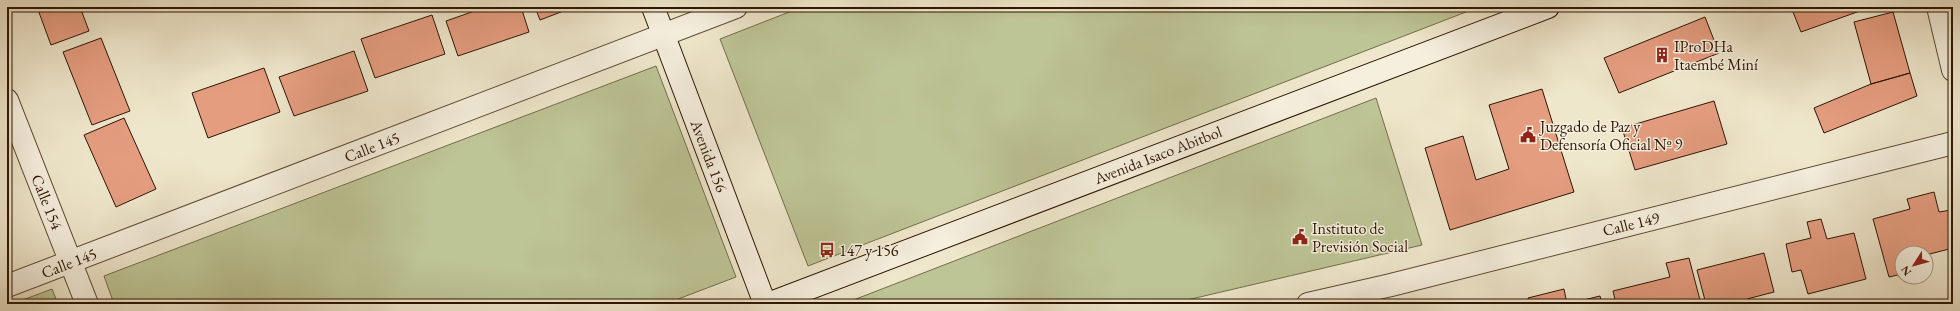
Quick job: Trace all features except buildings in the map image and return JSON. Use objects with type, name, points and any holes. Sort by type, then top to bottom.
[{"type":"street","name":"Avenida 156","points":[[653,7],[767,304]]},
{"type":"street","name":"Calle 145","points":[[7,286],[736,7]]},
{"type":"street","name":"Avenida Isaco Abitbol","points":[[767,304],[1548,7]]},
{"type":"street","points":[[1938,7],[1953,70]]},
{"type":"street","name":"Calle 154","points":[[7,100],[87,304]]},
{"type":"street","name":"Calle 149","points":[[1308,304],[1393,295],[1953,143]]},
{"type":"green space","points":[[802,7],[1479,7],[808,266],[720,39]]},
{"type":"green space","points":[[656,66],[736,277],[665,304],[114,304],[104,276]]},
{"type":"green space","points":[[1376,98],[1422,245],[1170,304],[843,304]]},
{"type":"green space","points":[[52,289],[58,304],[12,304]]},
{"type":"place","name":"IProDHa Itaembé Miní","points":[[1662,55]]},
{"type":"place","name":"Juzgado de Paz y Defensoría Oficial Nº 9","points":[[1528,135]]},
{"type":"place","name":"Instituto de Previsión Social","points":[[1300,237]]},
{"type":"place","name":"147 y 156","points":[[827,250]]}]
